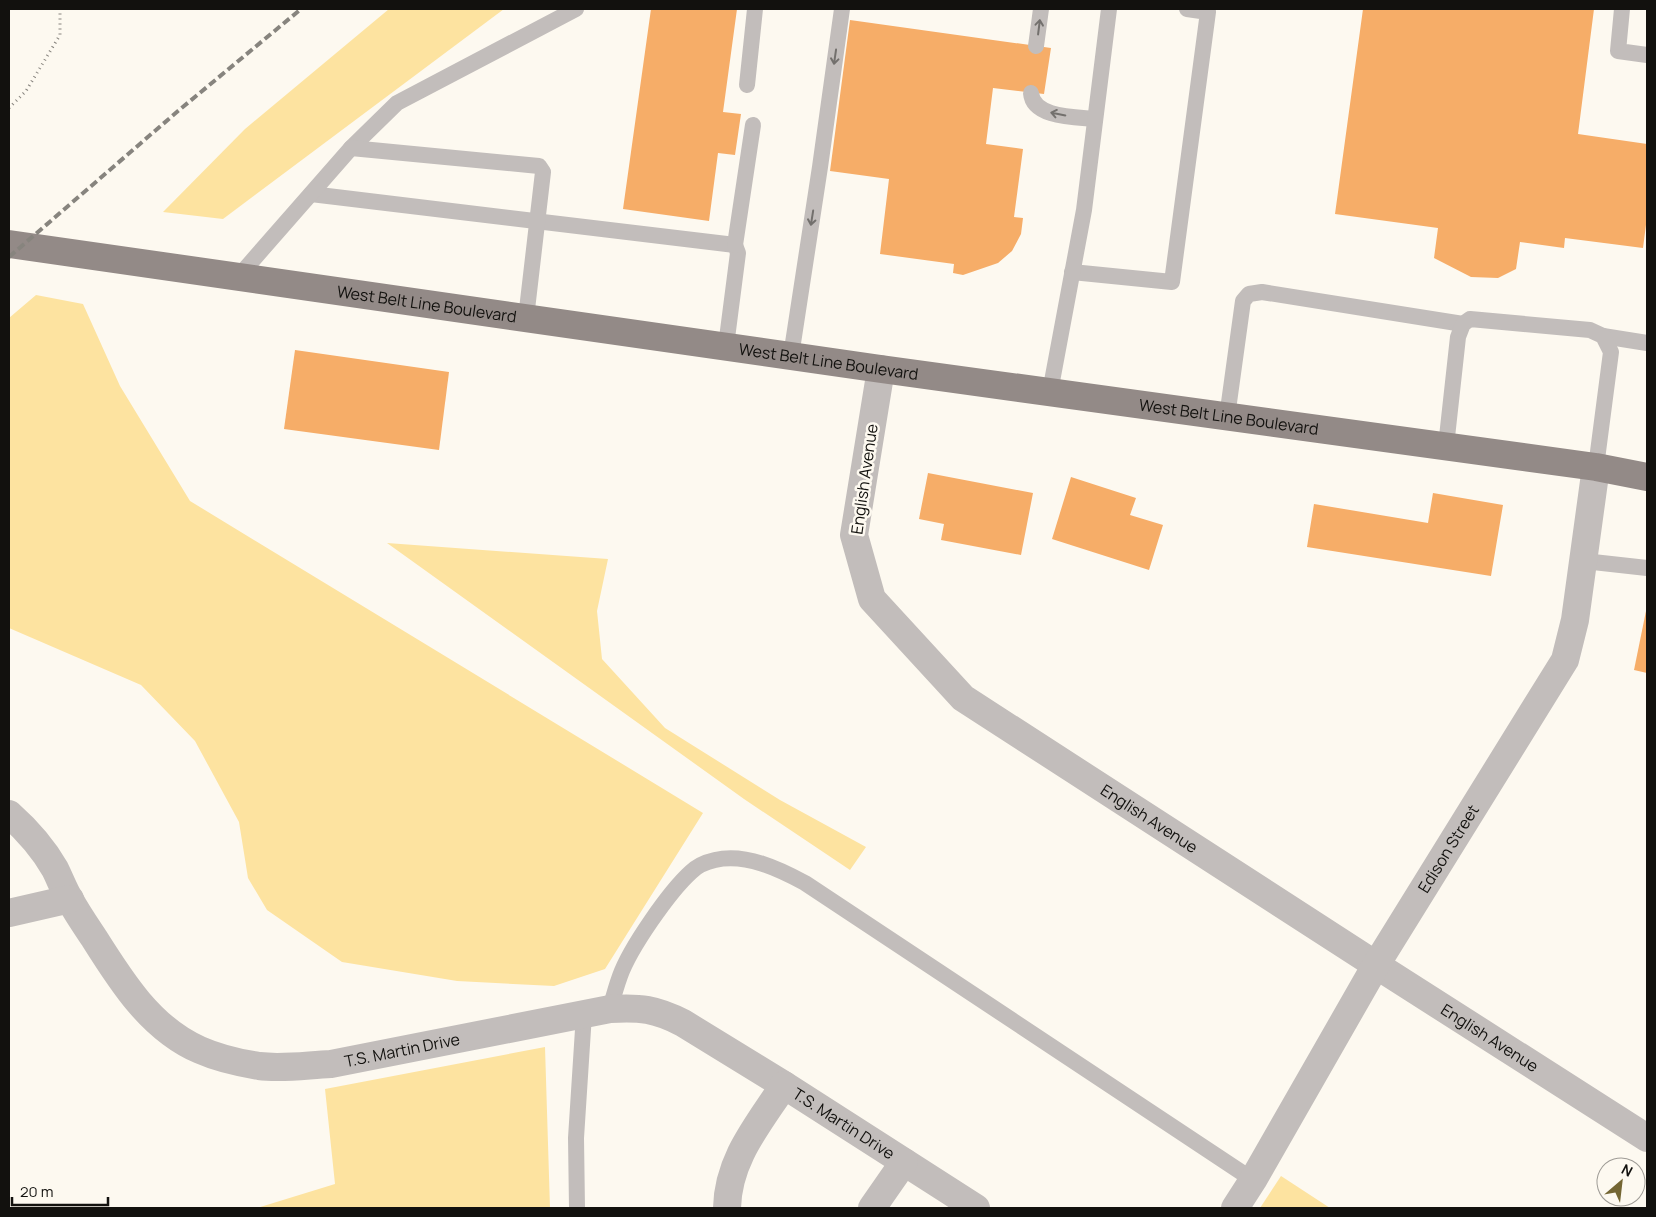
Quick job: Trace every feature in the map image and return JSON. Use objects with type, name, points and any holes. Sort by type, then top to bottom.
[{"type":"main road","name":"West Belt Line Boulevard","points":[[9,244],[881,369],[1596,467],[1647,477]]},
{"type":"street","name":"English Avenue","points":[[881,369],[854,535],[872,599],[963,698],[1647,1138]]},
{"type":"street","name":"Edison Street","points":[[1235,1208],[1253,1180],[1376,965],[1565,660],[1575,620],[1596,467]]},
{"type":"street","name":"T.S. Martin Drive","points":[[9,814],[23,826],[44,852],[70,899],[120,980],[159,1023],[200,1050],[227,1059],[259,1066],[331,1064],[610,1009],[634,1007],[650,1010],[669,1016],[784,1085],[976,1208]]},
{"type":"street","points":[[9,913],[70,899]]},
{"type":"street","name":"T.S. Martin Drive","points":[[726,1208],[727,1191],[737,1157],[784,1085]]},
{"type":"street","name":"T.S. Martin Drive","points":[[872,1208],[904,1162]]},
{"type":"lane","points":[[238,277],[351,148],[397,103],[576,9]]},
{"type":"lane","points":[[747,85],[755,9]]},
{"type":"lane","points":[[791,356],[842,9]]},
{"type":"lane","points":[[1036,46],[1041,9]]},
{"type":"lane","points":[[1050,392],[1084,210],[1109,9]]},
{"type":"lane","points":[[1072,272],[1172,282],[1208,12],[1187,9]]},
{"type":"lane","points":[[1622,9],[1618,51],[1647,54]]},
{"type":"lane","points":[[1031,93],[1031,98],[1041,110],[1063,116],[1095,119]]},
{"type":"lane","points":[[726,346],[738,253],[735,245],[753,125]]},
{"type":"lane","points":[[351,148],[539,166],[543,172],[526,318]]},
{"type":"lane","points":[[311,194],[735,245]]},
{"type":"lane","points":[[1227,417],[1242,302],[1249,294],[1262,292],[1463,324]]},
{"type":"lane","points":[[1446,446],[1458,337],[1463,324],[1470,319],[1590,330],[1603,336],[1647,343]]},
{"type":"lane","points":[[1596,467],[1611,352],[1603,336]]},
{"type":"lane","points":[[1584,561],[1647,568]]},
{"type":"lane","points":[[610,1009],[620,975],[634,949],[668,899],[691,872],[702,864],[727,858],[767,864],[784,871],[814,889],[1253,1180]]},
{"type":"lane","points":[[577,1208],[576,1138],[584,1014]]},
{"type":"path","points":[[9,108],[26,91],[60,35],[60,9]]},
{"type":"shaded area","points":[[389,9],[504,9],[223,219],[163,212],[245,129]]},
{"type":"shaded area","points":[[36,295],[83,304],[120,386],[190,501],[703,813],[605,969],[554,986],[457,981],[342,962],[267,910],[248,878],[239,822],[195,741],[141,685],[9,628],[9,318]]},
{"type":"shaded area","points":[[387,543],[608,559],[597,611],[602,659],[665,728],[780,800],[866,847],[850,870],[744,799]]},
{"type":"shaded area","points":[[545,1047],[550,1208],[257,1208],[335,1184],[325,1089]]},
{"type":"shaded area","points":[[1281,1176],[1330,1208],[1260,1208]]},
{"type":"building","points":[[651,9],[737,9],[723,112],[741,114],[735,155],[718,153],[709,221],[623,209]]},
{"type":"building","points":[[1363,9],[1594,9],[1578,134],[1647,144],[1647,217],[1643,248],[1565,238],[1564,248],[1520,242],[1516,269],[1498,278],[1471,277],[1434,258],[1438,228],[1335,214]]},
{"type":"building","points":[[850,20],[1051,48],[1044,94],[993,88],[986,144],[1023,149],[1014,217],[1023,218],[1021,234],[1012,251],[998,263],[963,275],[953,273],[954,264],[880,254],[889,179],[830,171]]},
{"type":"building","points":[[295,350],[449,372],[439,450],[284,429]]},
{"type":"building","points":[[928,473],[1033,493],[1021,555],[941,540],[944,524],[919,519]]},
{"type":"building","points":[[1071,477],[1136,498],[1130,515],[1163,525],[1149,570],[1052,539]]},
{"type":"building","points":[[1433,493],[1503,505],[1491,576],[1307,547],[1314,504],[1428,523]]},
{"type":"building","points":[[1647,612],[1647,673],[1634,670]]},
{"type":"railway","points":[[9,257],[178,111],[301,9]]}]
